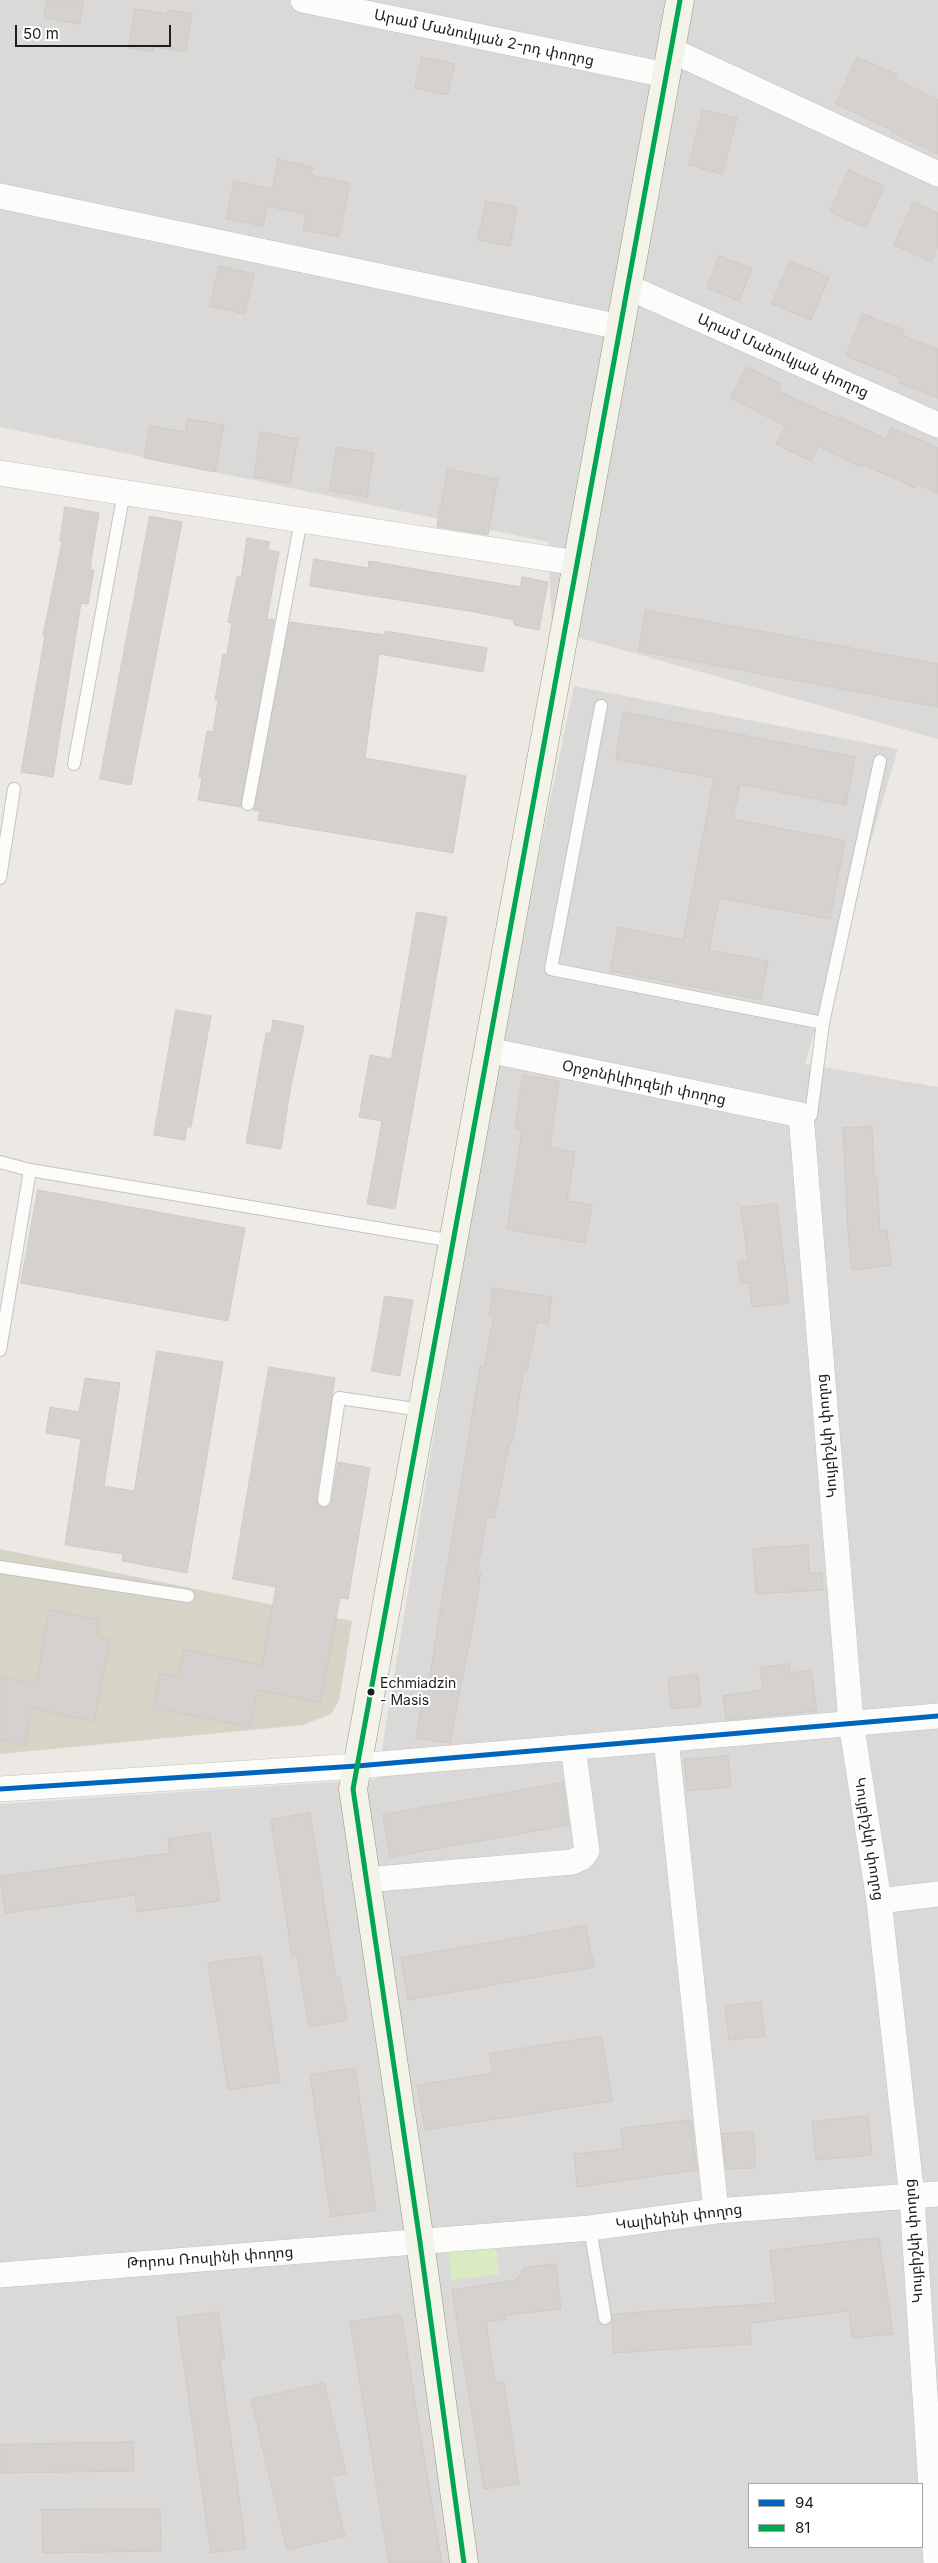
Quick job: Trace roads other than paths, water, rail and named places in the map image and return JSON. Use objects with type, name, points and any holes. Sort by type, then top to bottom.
[{"type":"main road","points":[[464,2563],[420,2242],[352,1789],[680,0]]},
{"type":"street","name":"Արամ Մանուկյան 2-րդ փողոց","points":[[303,0],[669,63]]},
{"type":"street","points":[[669,63],[938,174]]},
{"type":"street","points":[[0,196],[620,327]]},
{"type":"street","name":"Արամ Մանուկյան փողոց","points":[[628,287],[938,424]]},
{"type":"street","points":[[0,472],[577,563]]},
{"type":"street","name":"Օրջոնիկիդզեյի փողոց","points":[[488,1050],[806,1115]]},
{"type":"street","name":"Կույբիշևի փողոց","points":[[806,1115],[851,1722],[880,1901],[912,2197],[936,2563]]},
{"type":"street","points":[[0,1789],[357,1766],[938,1716]]},
{"type":"street","points":[[666,1740],[716,2211]]},
{"type":"street","points":[[365,1880],[572,1862],[581,1858],[587,1851],[573,1747]]},
{"type":"street","points":[[880,1901],[938,1894]]},
{"type":"street","name":"Կալինինի փողոց","points":[[420,2242],[590,2228],[716,2211],[938,2194]]},
{"type":"street","name":"Թորոս Ռոսլինի փողոց","points":[[0,2275],[420,2242]]},
{"type":"lane","points":[[74,764],[124,492]]},
{"type":"lane","points":[[248,804],[301,520]]},
{"type":"lane","points":[[601,706],[552,969],[823,1023]]},
{"type":"lane","points":[[806,1115],[823,1023],[880,761]]},
{"type":"lane","points":[[0,878],[14,789]]},
{"type":"lane","points":[[0,1162],[30,1170],[453,1241]]},
{"type":"lane","points":[[0,1350],[30,1170]]},
{"type":"lane","points":[[324,1500],[339,1398],[422,1410]]},
{"type":"lane","points":[[0,1567],[188,1596]]},
{"type":"lane","points":[[590,2228],[605,2318]]},
{"type":"place","name":"Echmiadzin - Masis","points":[[371,1692]]}]
